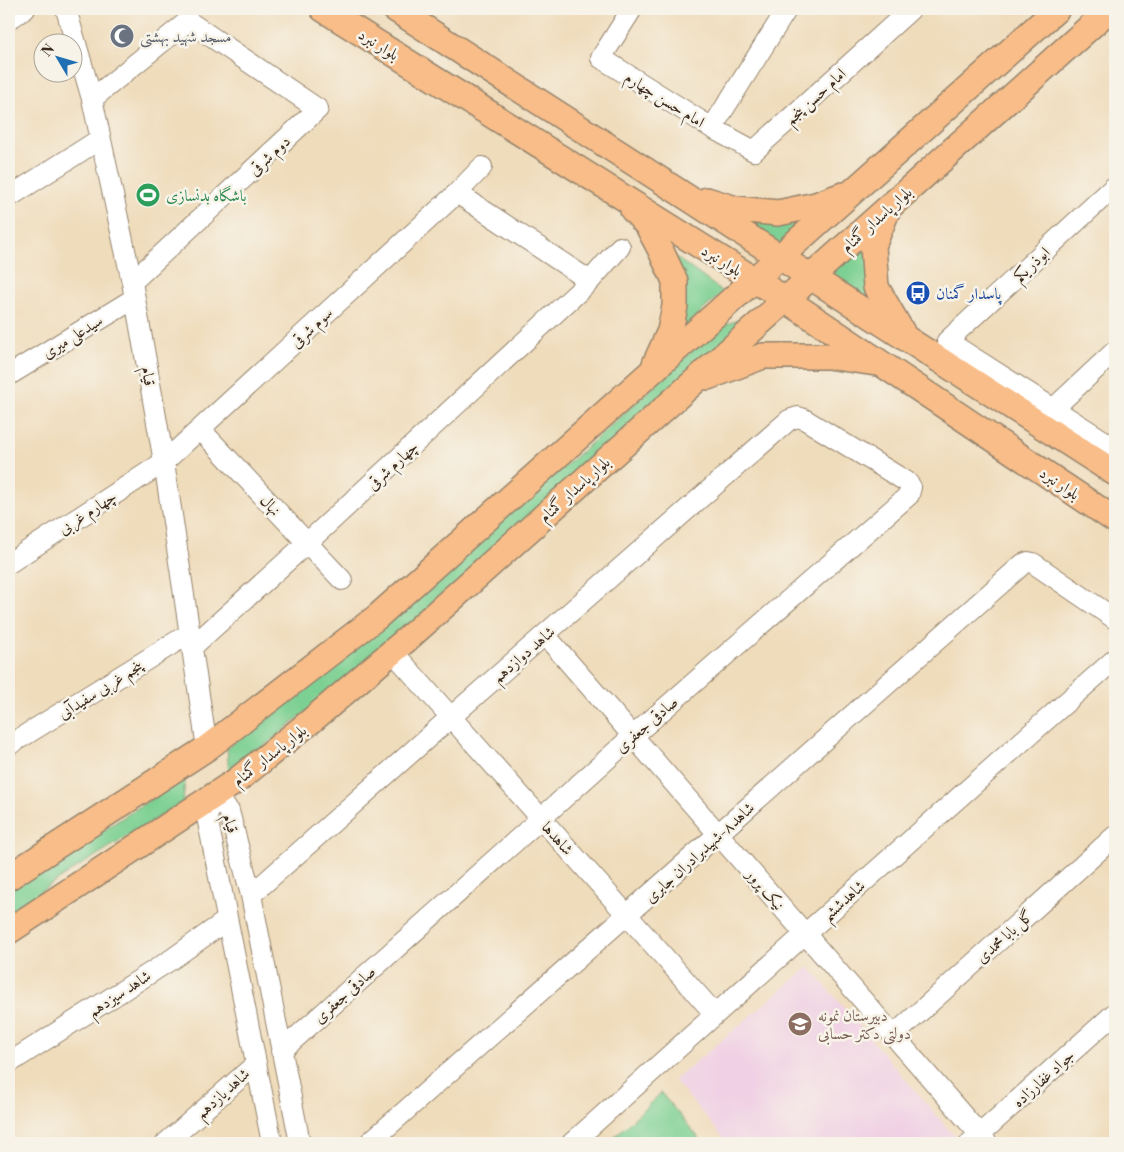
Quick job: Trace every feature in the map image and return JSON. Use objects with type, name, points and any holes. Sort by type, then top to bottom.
[{"type":"main road","name":"بلوار نبرد","points":[[323,9],[785,299],[1115,520]]},
{"type":"main road","points":[[395,9],[1115,472]]},
{"type":"main road","points":[[9,877],[208,748],[377,617],[1057,9]]},
{"type":"main road","name":"بلوار پاسدار گمنام","points":[[9,930],[236,781],[311,721],[406,640],[1110,9]]},
{"type":"main road","points":[[678,191],[736,209],[778,213],[816,205],[852,192]]},
{"type":"main road","points":[[620,195],[648,226],[675,281],[675,306],[670,331],[651,372]]},
{"type":"main road","points":[[888,208],[873,246],[876,287],[906,338]]},
{"type":"main road","points":[[693,382],[763,356],[827,356],[883,365]]},
{"type":"street","points":[[9,19],[25,9]]},
{"type":"street","name":"قیام","points":[[66,9],[92,100],[134,290],[164,462],[208,748]]},
{"type":"street","name":"امام حسن چهارم","points":[[632,9],[600,58],[712,128],[787,9]]},
{"type":"street","name":"امام حسن پنجم","points":[[712,128],[754,151],[911,9]]},
{"type":"street","name":"دوم شرقی","points":[[92,100],[188,21],[318,109],[134,290]]},
{"type":"street","points":[[9,197],[100,139]]},
{"type":"street","name":"سوم شرقی","points":[[164,462],[457,193],[482,167]]},
{"type":"street","name":"ابوذر یکم","points":[[1053,408],[947,341],[1115,186]]},
{"type":"street","points":[[457,193],[590,281]]},
{"type":"street","name":"چهارم شرقی","points":[[191,640],[307,543],[590,281],[620,247]]},
{"type":"street","name":"سیدعلی میری","points":[[9,375],[134,290]]},
{"type":"street","points":[[1115,351],[1053,408],[1115,448]]},
{"type":"street","name":"شاهد دوازدهم","points":[[250,895],[450,717],[790,420],[798,417]]},
{"type":"street","name":"صادقی جعفری","points":[[281,1051],[540,818],[909,496],[911,487],[907,482],[798,417]]},
{"type":"street","name":"نهال","points":[[200,429],[342,580]]},
{"type":"street","name":"چهارم غربی","points":[[9,563],[164,462]]},
{"type":"street","name":"شاهد۸-شهیدبرادران جابری","points":[[370,1143],[1023,564],[1033,563],[1115,620]]},
{"type":"street","name":"نیک پرور","points":[[545,635],[893,1036],[979,1140]]},
{"type":"street","name":"پنجم غربی سفیدآبی","points":[[9,746],[191,640]]},
{"type":"street","name":"شاهدششم","points":[[572,1143],[1115,659]]},
{"type":"street","name":"شاهدها","points":[[401,661],[715,1014]]},
{"type":"street","name":"قیام","points":[[272,1143],[207,817],[214,796],[229,811],[250,895],[300,1143]]},
{"type":"street","name":"گل بابا محمدی","points":[[893,1036],[1115,836]]},
{"type":"street","name":"شاهد سیزدهم","points":[[9,1063],[172,959],[227,920]]},
{"type":"street","name":"جواد غفارزاده","points":[[979,1140],[1115,1013]]},
{"type":"street","name":"شاهد یازدهم","points":[[166,1143],[256,1064]]},
{"type":"shaded area","name":"دبیرستان نمونه دولتی دکتر حسابی","points":[[809,967],[955,1137],[948,1143],[728,1143],[674,1080]]},
{"type":"green space","points":[[726,214],[814,217],[780,247]]},
{"type":"green space","points":[[865,245],[882,314],[825,277]]},
{"type":"green space","points":[[670,253],[723,292],[678,333]]},
{"type":"green space","points":[[741,319],[746,323],[403,632],[229,775],[227,748],[392,620],[499,523],[603,433],[702,342],[724,325]]},
{"type":"green space","points":[[185,780],[183,802],[9,912],[9,891],[151,799]]},
{"type":"green space","points":[[661,1093],[703,1143],[608,1143]]},
{"type":"place","name":"مسجد شهید بهشتی","points":[[122,36]]},
{"type":"place","name":"باشگاه بدنسازی","points":[[148,195]]},
{"type":"place","name":"پاسدار گمنان","points":[[918,293]]},
{"type":"place","name":"دبیرستان نمونه دولتی دکتر حسابی","points":[[800,1024]]}]
